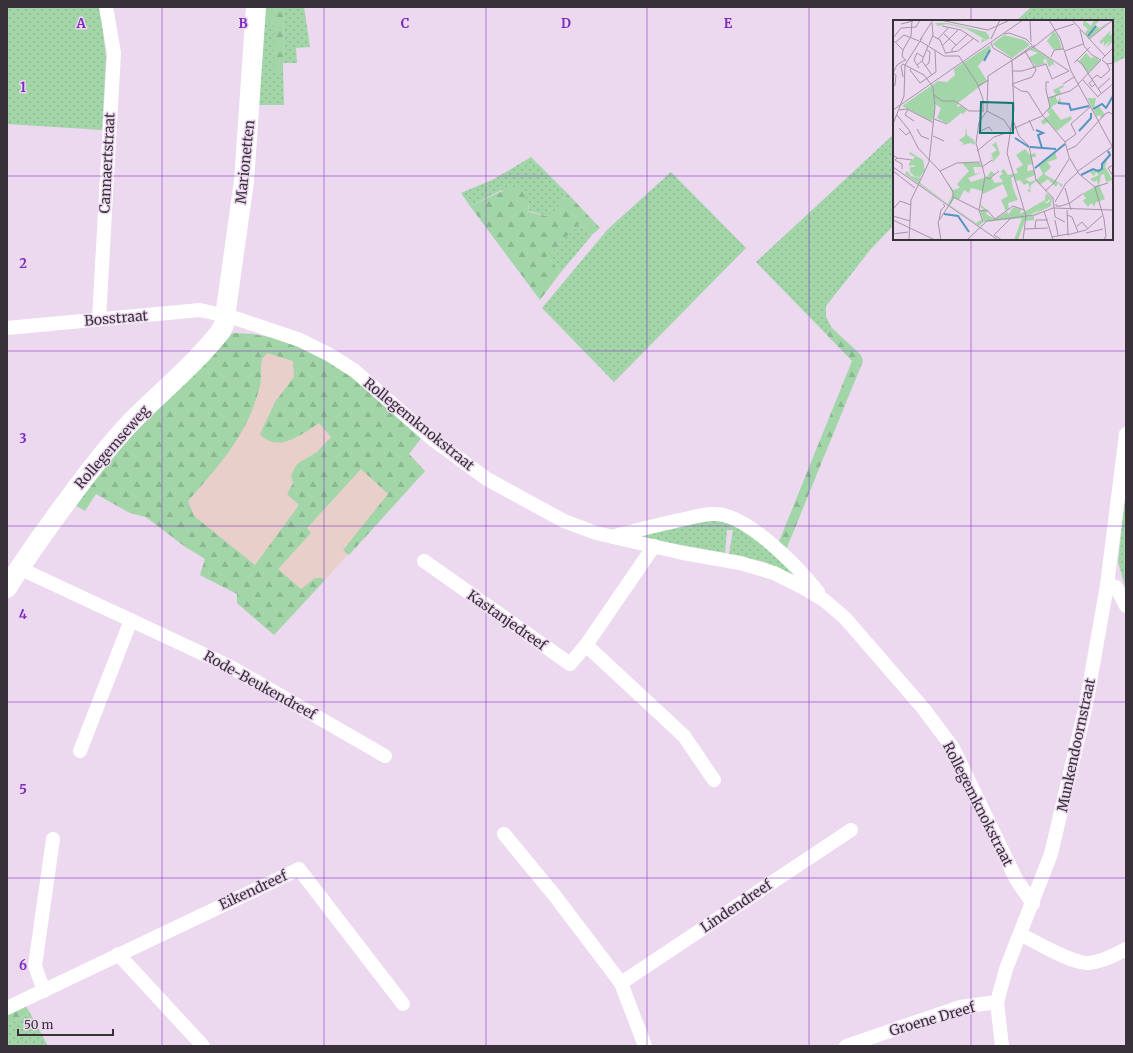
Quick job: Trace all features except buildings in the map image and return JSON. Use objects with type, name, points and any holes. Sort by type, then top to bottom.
[{"type":"street","name":"Cannaertstraat","points":[[99,319],[114,53],[106,7]]},
{"type":"street","name":"Marionetten","points":[[224,315],[244,181],[256,7]]},
{"type":"street","name":"Bosstraat","points":[[7,328],[200,310],[224,315]]},
{"type":"street","name":"Rollegemknokstraat","points":[[224,315],[300,340],[330,355],[355,371],[431,438],[487,480],[564,521],[596,533],[612,537],[740,563],[774,573],[802,586],[824,600],[845,618],[872,648],[923,708],[953,748],[1016,879],[1033,904]]},
{"type":"street","name":"Rollegemseweg","points":[[7,588],[19,568],[80,484],[132,420],[191,366],[221,331],[224,315]]},
{"type":"street","name":"Munkendoornstraat","points":[[1002,1046],[997,1002],[1006,969],[1033,904],[1051,854],[1063,809],[1086,706],[1107,585],[1126,434]]},
{"type":"street","name":"Rollegemknokstraat","points":[[612,537],[637,529],[703,515],[717,514],[731,517],[745,525],[777,549],[805,576],[824,600]]},
{"type":"street","name":"Kastanjedreef","points":[[424,561],[570,664],[586,645],[654,546]]},
{"type":"street","name":"Rode-Beukendreef","points":[[19,568],[229,666],[385,756]]},
{"type":"street","points":[[1107,585],[1116,587],[1126,606]]},
{"type":"street","points":[[80,751],[131,620]]},
{"type":"street","points":[[586,645],[684,736],[714,780]]},
{"type":"street","name":"Lindendreef","points":[[621,983],[851,830]]},
{"type":"street","points":[[504,834],[555,896],[621,983],[645,1046]]},
{"type":"street","points":[[44,990],[35,966],[53,839]]},
{"type":"street","name":"Eikendreef","points":[[7,1008],[299,869],[403,1004]]},
{"type":"street","points":[[1020,934],[1061,955],[1088,963],[1112,956],[1126,949]]},
{"type":"street","points":[[118,954],[203,1046]]},
{"type":"street","name":"Groene Dreef","points":[[846,1046],[960,1008],[997,1002]]},
{"type":"shaded area","points":[[233,333],[253,334],[422,437],[409,454],[425,471],[274,635],[237,603],[237,594],[200,575],[205,559],[184,546],[146,517],[130,513],[203,366]]},
{"type":"green space","points":[[7,7],[100,7],[106,57],[102,130],[7,124]]},
{"type":"green space","points":[[264,7],[284,7],[283,71],[274,71],[274,23],[264,22]]},
{"type":"green space","points":[[284,7],[304,7],[310,47],[296,48],[297,63],[283,63]]},
{"type":"green space","points":[[1031,7],[1126,7],[1126,57],[1113,64],[1113,20],[1017,20]]},
{"type":"green space","points":[[264,22],[274,23],[274,71],[283,71],[284,105],[257,105]]},
{"type":"green space","points":[[893,135],[893,226],[871,249],[826,306],[826,316],[831,327],[826,334],[756,262]]},
{"type":"green space","points":[[531,157],[568,194],[554,212],[547,216],[529,211],[528,204],[502,190],[470,206],[461,193],[494,179]]},
{"type":"green space","points":[[671,172],[746,248],[614,382],[542,308],[608,229]]},
{"type":"green space","points":[[511,187],[520,190],[525,195],[529,212],[546,216],[554,212],[568,194],[600,228],[592,235],[579,224],[547,257],[561,272],[540,300],[470,206]]},
{"type":"green space","points":[[579,224],[592,235],[561,272],[547,257]]},
{"type":"green space","points":[[831,327],[861,355],[863,361],[786,550],[778,544],[852,361],[826,334]]},
{"type":"green space","points":[[233,333],[253,334],[297,342],[332,360],[422,437],[409,454],[425,471],[349,555],[343,550],[388,494],[361,469],[307,528],[311,533],[278,569],[301,589],[315,578],[323,578],[324,581],[274,635],[237,603],[237,594],[200,575],[205,559],[184,546],[146,517],[130,513],[96,494],[85,511],[73,504],[120,443],[203,366]],"holes":[[[267,353],[293,361],[294,377],[275,402],[260,434],[267,440],[282,442],[298,437],[319,423],[331,437],[317,452],[297,464],[291,475],[293,483],[287,494],[299,505],[255,565],[194,516],[188,501],[232,448],[248,420],[255,404],[260,386],[262,359]]]},
{"type":"green space","points":[[1126,486],[1126,589],[1118,562]]},
{"type":"green space","points":[[705,518],[741,526],[801,579],[765,562],[729,554],[733,530],[727,530],[725,553],[638,537]]},
{"type":"green space","points":[[26,1006],[30,1013],[7,1025],[7,1015]]},
{"type":"green space","points":[[30,1013],[48,1046],[7,1046],[7,1025]]}]
